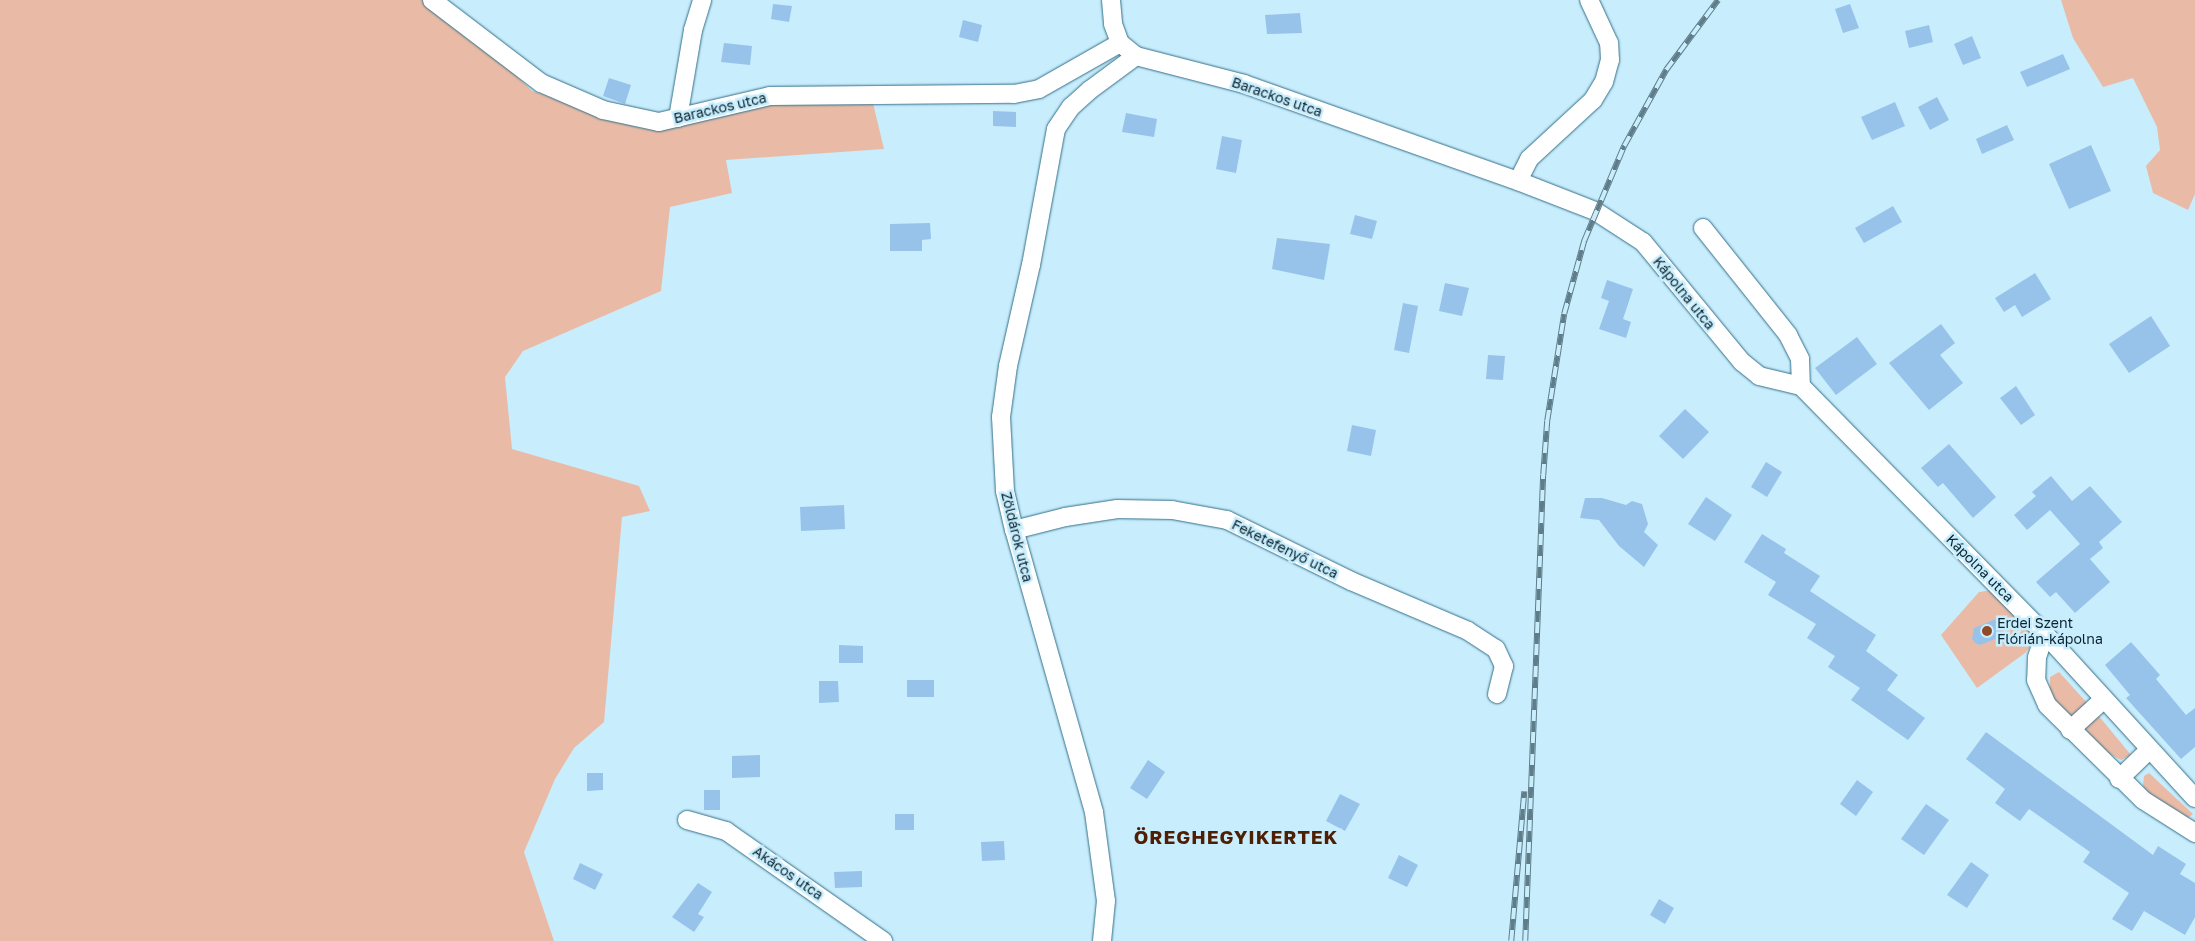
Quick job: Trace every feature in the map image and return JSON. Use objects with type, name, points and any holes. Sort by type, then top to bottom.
[{"type":"street","name":"Barackos utca","points":[[432,0],[508,61],[542,83],[579,102],[659,122],[770,96],[1014,94],[1039,90],[1120,43]]},
{"type":"street","points":[[678,118],[693,30],[702,0]]},
{"type":"street","points":[[1111,0],[1113,24],[1120,43],[1136,56]]},
{"type":"street","points":[[1518,181],[1529,159],[1593,100],[1604,82],[1610,60],[1609,43],[1589,0]]},
{"type":"street","name":"Barackos utca","points":[[1136,56],[1244,84],[1518,181]]},
{"type":"street","name":"Zöldárok utca","points":[[1102,941],[1106,901],[1094,812],[1014,530],[1005,491],[1001,417],[1004,386],[1031,265],[1056,129],[1071,107],[1090,90],[1136,56]]},
{"type":"street","name":"Kápolna utca","points":[[1518,181],[1595,211],[1643,242],[1742,362],[1759,376],[1801,386],[2045,634],[2149,750],[2195,798]]},
{"type":"street","points":[[1703,228],[1788,336],[1800,359],[1801,386]]},
{"type":"street","name":"Feketefenyő utca","points":[[1014,530],[1065,516],[1117,510],[1172,510],[1227,520],[1350,581],[1468,631],[1496,649],[1504,666],[1497,694]]},
{"type":"street","points":[[2045,634],[2036,657],[2036,680],[2047,705],[2119,779],[2143,800],[2195,833]]},
{"type":"street","points":[[2070,730],[2104,699]]},
{"type":"street","points":[[2119,779],[2149,750]]},
{"type":"street","name":"Akácos utca","points":[[686,820],[706,824],[733,835],[883,941]]},
{"type":"shaded area","points":[[0,0],[438,0],[532,91],[659,130],[773,101],[873,103],[884,149],[726,160],[732,193],[670,207],[661,291],[523,351],[505,377],[512,449],[639,486],[650,511],[622,517],[604,722],[574,748],[555,779],[524,852],[554,941],[0,941]]},
{"type":"shaded area","points":[[2061,0],[2195,0],[2195,194],[2188,210],[2153,193],[2146,166],[2160,150],[2157,127],[2133,78],[2103,87],[2073,38]]},
{"type":"shaded area","points":[[1993,590],[2038,637],[2025,653],[1977,688],[1941,635],[1979,592]]},
{"type":"shaded area","points":[[2059,672],[2088,704],[2071,719],[2050,697],[2050,677]]},
{"type":"shaded area","points":[[2098,715],[2131,755],[2121,760],[2099,748],[2085,731],[2088,723]]},
{"type":"shaded area","points":[[2149,773],[2193,814],[2188,818],[2146,793],[2143,785],[2144,776]]},
{"type":"building","points":[[773,4],[792,6],[789,22],[771,19]]},
{"type":"building","points":[[1850,4],[1859,28],[1843,33],[1835,9]]},
{"type":"building","points":[[1300,13],[1302,33],[1267,34],[1265,15]]},
{"type":"building","points":[[963,20],[982,25],[978,42],[959,37]]},
{"type":"building","points":[[1929,25],[1933,42],[1909,48],[1905,31]]},
{"type":"building","points":[[1972,36],[1981,58],[1963,65],[1954,44]]},
{"type":"building","points":[[724,43],[752,46],[750,65],[721,62]]},
{"type":"building","points":[[2063,54],[2070,69],[2027,87],[2020,72]]},
{"type":"building","points":[[609,78],[631,85],[625,104],[603,96]]},
{"type":"building","points":[[1937,97],[1949,120],[1930,130],[1918,107]]},
{"type":"building","points":[[1895,102],[1905,126],[1872,140],[1861,117]]},
{"type":"building","points":[[993,111],[1016,112],[1016,127],[993,126]]},
{"type":"building","points":[[1126,113],[1157,119],[1154,137],[1122,132]]},
{"type":"building","points":[[2007,125],[2014,140],[1982,154],[1976,139]]},
{"type":"building","points":[[1222,136],[1242,140],[1236,173],[1216,169]]},
{"type":"building","points":[[2091,145],[2111,191],[2069,209],[2049,164]]},
{"type":"building","points":[[1893,206],[1902,222],[1864,243],[1855,228]]},
{"type":"building","points":[[1355,215],[1377,221],[1372,239],[1350,234]]},
{"type":"building","points":[[930,223],[931,239],[922,240],[922,251],[890,251],[890,224]]},
{"type":"building","points":[[1277,238],[1330,244],[1324,280],[1272,269]]},
{"type":"building","points":[[2035,273],[2051,299],[2022,317],[2015,305],[2004,312],[1995,298]]},
{"type":"building","points":[[1607,280],[1633,289],[1623,319],[1631,322],[1626,338],[1599,329],[1609,301],[1601,298]]},
{"type":"building","points":[[1445,283],[1469,288],[1462,316],[1439,311]]},
{"type":"building","points":[[1403,303],[1418,306],[1409,353],[1394,350]]},
{"type":"building","points":[[2151,316],[2170,346],[2129,373],[2109,344]]},
{"type":"building","points":[[1941,324],[1955,343],[1940,355],[1963,383],[1929,410],[1889,363]]},
{"type":"building","points":[[1857,337],[1877,364],[1836,395],[1815,368]]},
{"type":"building","points":[[1488,355],[1505,356],[1503,380],[1486,379]]},
{"type":"building","points":[[2016,386],[2035,415],[2021,425],[2000,398]]},
{"type":"building","points":[[1685,409],[1709,432],[1683,459],[1659,436]]},
{"type":"building","points":[[1352,425],[1376,430],[1371,456],[1347,451]]},
{"type":"building","points":[[1949,444],[1996,497],[1973,518],[1943,483],[1938,487],[1921,468]]},
{"type":"building","points":[[1766,462],[1782,472],[1767,497],[1751,487]]},
{"type":"building","points":[[2051,476],[2072,501],[2090,486],[2122,522],[2099,542],[2103,548],[2090,559],[2110,582],[2075,613],[2056,592],[2050,597],[2036,582],[2080,544],[2050,510],[2027,530],[2014,515],[2036,496],[2032,492]]},
{"type":"building","points":[[1706,497],[1732,515],[1715,541],[1688,524]]},
{"type":"building","points":[[1585,498],[1602,498],[1626,505],[1632,501],[1642,504],[1648,524],[1644,532],[1658,545],[1644,567],[1619,546],[1599,520],[1580,518]]},
{"type":"building","points":[[844,505],[845,529],[801,531],[800,507]]},
{"type":"building","points":[[1762,534],[1786,549],[1784,553],[1820,576],[1810,591],[1876,635],[1866,651],[1898,675],[1887,690],[1925,718],[1908,740],[1851,700],[1860,688],[1828,667],[1835,656],[1807,638],[1816,624],[1768,595],[1776,582],[1744,562]]},
{"type":"building","name":"Erdei Szent Flórián-kápolna","points":[[1996,619],[2003,636],[1980,645],[1975,643],[1972,639],[1974,628]]},
{"type":"building","points":[[2131,642],[2160,675],[2156,679],[2186,715],[2195,708],[2195,747],[2181,759],[2126,698],[2130,695],[2105,665]]},
{"type":"building","points":[[839,645],[863,646],[863,663],[839,663]]},
{"type":"building","points":[[907,680],[934,680],[934,697],[907,697]]},
{"type":"building","points":[[819,681],[838,681],[839,702],[819,703]]},
{"type":"building","points":[[1986,732],[2153,855],[2158,846],[2186,864],[2180,874],[2195,883],[2195,917],[2185,935],[2144,911],[2132,931],[2112,919],[2129,893],[2083,862],[2090,852],[2029,809],[2020,821],[1995,803],[2005,789],[1966,759]]},
{"type":"building","points":[[760,755],[760,777],[732,778],[732,756]]},
{"type":"building","points":[[1148,760],[1165,772],[1147,799],[1130,788]]},
{"type":"building","points":[[587,773],[603,773],[603,790],[587,791]]},
{"type":"building","points":[[1857,780],[1873,792],[1856,816],[1840,804]]},
{"type":"building","points":[[704,790],[720,790],[720,810],[704,810]]},
{"type":"building","points":[[1340,794],[1360,804],[1345,831],[1326,821]]},
{"type":"building","points":[[1926,804],[1949,820],[1924,855],[1901,839]]},
{"type":"building","points":[[895,814],[914,814],[914,830],[895,830]]},
{"type":"building","points":[[1004,841],[1005,860],[982,861],[981,842]]},
{"type":"building","points":[[1399,855],[1418,865],[1407,887],[1388,878]]},
{"type":"building","points":[[1971,862],[1989,875],[1967,908],[1947,895]]},
{"type":"building","points":[[580,863],[603,874],[595,890],[573,879]]},
{"type":"building","points":[[862,871],[862,887],[835,888],[834,872]]},
{"type":"building","points":[[698,883],[712,892],[698,914],[704,917],[694,932],[672,917]]},
{"type":"building","points":[[1659,899],[1674,908],[1665,924],[1650,915]]},
{"type":"railway","points":[[1525,941],[1543,475],[1547,421],[1564,314],[1584,241],[1624,146],[1666,70],[1718,0]]},
{"type":"railway","points":[[1511,941],[1524,792]]},
{"type":"place","name":"Erdei Szent Flórián-kápolna","points":[[1987,631]]},
{"type":"district","name":"ÖREGHEGYIKERTEK","points":[[1236,837]]}]
